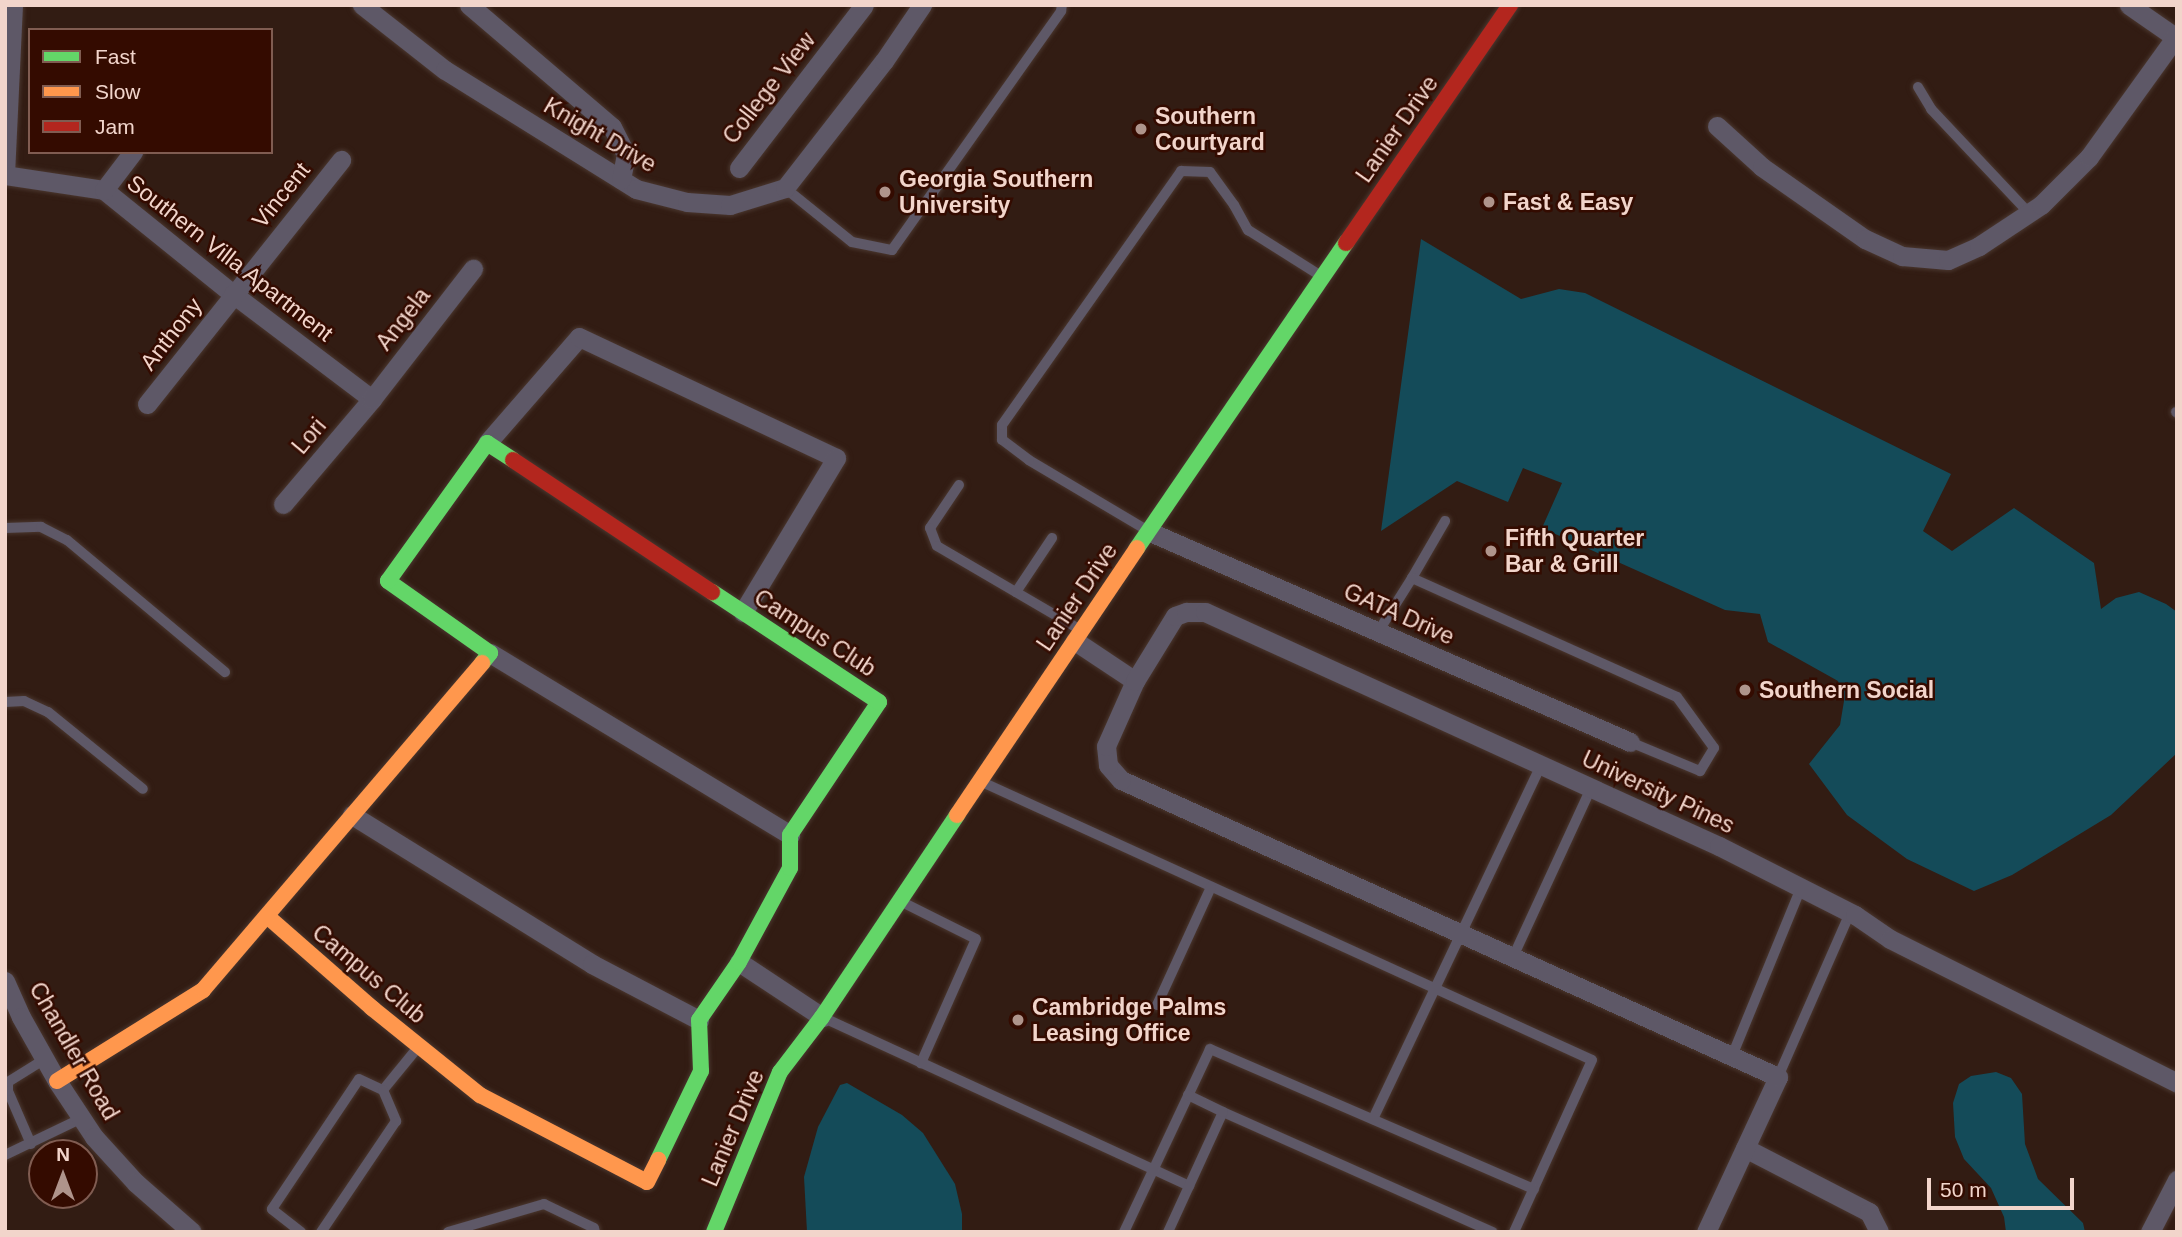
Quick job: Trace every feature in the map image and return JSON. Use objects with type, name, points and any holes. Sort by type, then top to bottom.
[{"type":"street","points":[[5,175],[13,5]]},
{"type":"street","name":"Knight Drive","points":[[362,5],[385,13],[445,70],[636,189],[687,202],[730,205],[785,188]]},
{"type":"street","points":[[469,5],[612,127],[626,154],[621,180]]},
{"type":"street","name":"College View","points":[[739,168],[864,5]]},
{"type":"street","name":"Lanier Drive","points":[[714,1232],[780,1072],[822,1017],[1148,531],[1510,5]]},
{"type":"street","points":[[1717,125],[1773,175],[1865,239],[1902,256],[1948,260],[1979,246],[2029,213],[2089,157],[2176,36],[2129,5]]},
{"type":"street","points":[[785,188],[884,61],[919,6]]},
{"type":"street","points":[[104,190],[131,154]]},
{"type":"street","name":"Vincent","points":[[233,294],[341,160]]},
{"type":"street","name":"Southern Villa Apartment","points":[[5,175],[104,190],[233,294],[372,400]]},
{"type":"street","name":"Angela","points":[[372,400],[474,269]]},
{"type":"street","name":"Anthony","points":[[147,404],[233,294]]},
{"type":"street","points":[[352,815],[592,964],[699,1020],[739,962],[790,868],[790,835],[490,653],[388,581],[487,443],[579,337],[836,458],[743,612]]},
{"type":"street","name":"Lori","points":[[283,504],[372,400]]},
{"type":"street","name":"Campus Club","points":[[487,443],[879,702],[790,835]]},
{"type":"street","name":"GATA Drive","points":[[1148,531],[1630,742]]},
{"type":"street","name":"University Pines","points":[[1778,1077],[1121,780],[1108,765],[1106,746],[1135,681],[1175,616],[1186,612],[1205,612],[1591,788],[1801,888],[1850,913],[1890,939],[2177,1083]]},
{"type":"street","points":[[1079,636],[1135,681]]},
{"type":"street","points":[[57,1081],[203,990],[490,653]]},
{"type":"street","name":"Campus Club","points":[[267,916],[480,1095],[647,1182],[701,1071],[699,1020]]},
{"type":"street","points":[[739,962],[822,1017]]},
{"type":"street","name":"Chandler Road","points":[[5,981],[57,1081],[94,1137],[136,1182],[192,1232]]},
{"type":"street","points":[[1706,1232],[1778,1077]]},
{"type":"street","points":[[1745,1148],[1869,1212],[1879,1232]]},
{"type":"street","points":[[2150,1232],[2177,1180]]},
{"type":"lane","points":[[785,188],[852,243],[892,250],[1061,12],[1062,5]]},
{"type":"lane","points":[[1918,87],[1919,93],[1939,118],[2029,213]]},
{"type":"lane","points":[[1148,531],[1029,460],[1002,440],[1002,425],[1181,171],[1210,172],[1248,230],[1321,277]]},
{"type":"lane","points":[[959,485],[930,528],[937,546],[1016,592],[1079,636]]},
{"type":"lane","points":[[1378,632],[1445,521]]},
{"type":"lane","points":[[5,527],[41,527],[67,540],[225,672]]},
{"type":"lane","points":[[1016,592],[1052,538]]},
{"type":"lane","points":[[1412,578],[1677,697],[1714,748],[1700,771],[1630,742]]},
{"type":"lane","points":[[5,702],[24,701],[48,712],[143,789]]},
{"type":"lane","points":[[1373,1119],[1541,765]]},
{"type":"lane","points":[[979,781],[1592,1060],[1514,1232]]},
{"type":"lane","points":[[1513,957],[1591,788]]},
{"type":"lane","points":[[1157,1005],[1211,887]]},
{"type":"lane","points":[[1732,1056],[1801,888]]},
{"type":"lane","points":[[900,901],[976,939],[921,1063]]},
{"type":"lane","points":[[1778,1077],[1850,913]]},
{"type":"lane","points":[[822,1017],[1189,1186]]},
{"type":"lane","points":[[383,1090],[419,1046]]},
{"type":"lane","points":[[1124,1232],[1210,1049],[1534,1189]]},
{"type":"lane","points":[[29,1139],[8,1091],[8,1082],[45,1059]]},
{"type":"lane","points":[[301,1232],[272,1209],[359,1079],[383,1090],[396,1121],[321,1232]]},
{"type":"lane","points":[[1188,1096],[1493,1232]]},
{"type":"lane","points":[[1168,1232],[1223,1112]]},
{"type":"lane","points":[[41,1139],[82,1118]]},
{"type":"lane","points":[[5,1155],[28,1145]]},
{"type":"lane","points":[[448,1232],[544,1204],[594,1228],[595,1232]]},
{"type":"water","points":[[1421,239],[1521,299],[1559,289],[1585,293],[1951,474],[1923,531],[1952,551],[2014,508],[2094,563],[2101,609],[2116,598],[2139,592],[2166,604],[2177,612],[2177,753],[2111,815],[2012,875],[1974,891],[1907,859],[1847,815],[1809,764],[1840,725],[1844,701],[1838,681],[1768,642],[1760,614],[1725,610],[1542,528],[1562,483],[1523,468],[1508,502],[1457,481],[1381,531]]},
{"type":"water","points":[[1996,1072],[2011,1078],[2022,1094],[2025,1144],[2038,1179],[2083,1223],[2085,1232],[2006,1232],[2004,1217],[1991,1188],[1964,1159],[1955,1137],[1953,1103],[1959,1084],[1971,1076]]},
{"type":"water","points":[[847,1083],[902,1115],[923,1133],[955,1184],[962,1214],[962,1232],[807,1232],[804,1177],[818,1127],[840,1085]]},
{"type":"traffic: fast","points":[[1137,548],[1346,243]]},
{"type":"traffic: fast","points":[[482,663],[490,653],[388,581],[487,443],[513,460]]},
{"type":"traffic: fast","points":[[658,1160],[701,1071],[699,1020],[739,962],[790,868],[790,835],[879,702],[712,592]]},
{"type":"traffic: fast","points":[[714,1232],[780,1072],[822,1017],[957,815]]},
{"type":"traffic: slow","points":[[957,815],[1137,548]]},
{"type":"traffic: slow","points":[[57,1081],[203,990],[482,663]]},
{"type":"traffic: slow","points":[[267,916],[372,1008],[480,1095],[647,1182],[658,1160]]},
{"type":"traffic: jam","points":[[1346,243],[1510,5]]},
{"type":"traffic: jam","points":[[513,460],[712,592]]},
{"type":"place","name":"Southern Courtyard","points":[[1141,129]]},
{"type":"place","name":"Georgia Southern University","points":[[885,192]]},
{"type":"place","name":"Fast & Easy","points":[[1489,202]]},
{"type":"place","name":"Fifth Quarter Bar & Grill","points":[[1491,551]]},
{"type":"place","name":"Southern Social","points":[[1745,690]]},
{"type":"place","name":"Cambridge Palms Leasing Office","points":[[1018,1020]]}]
